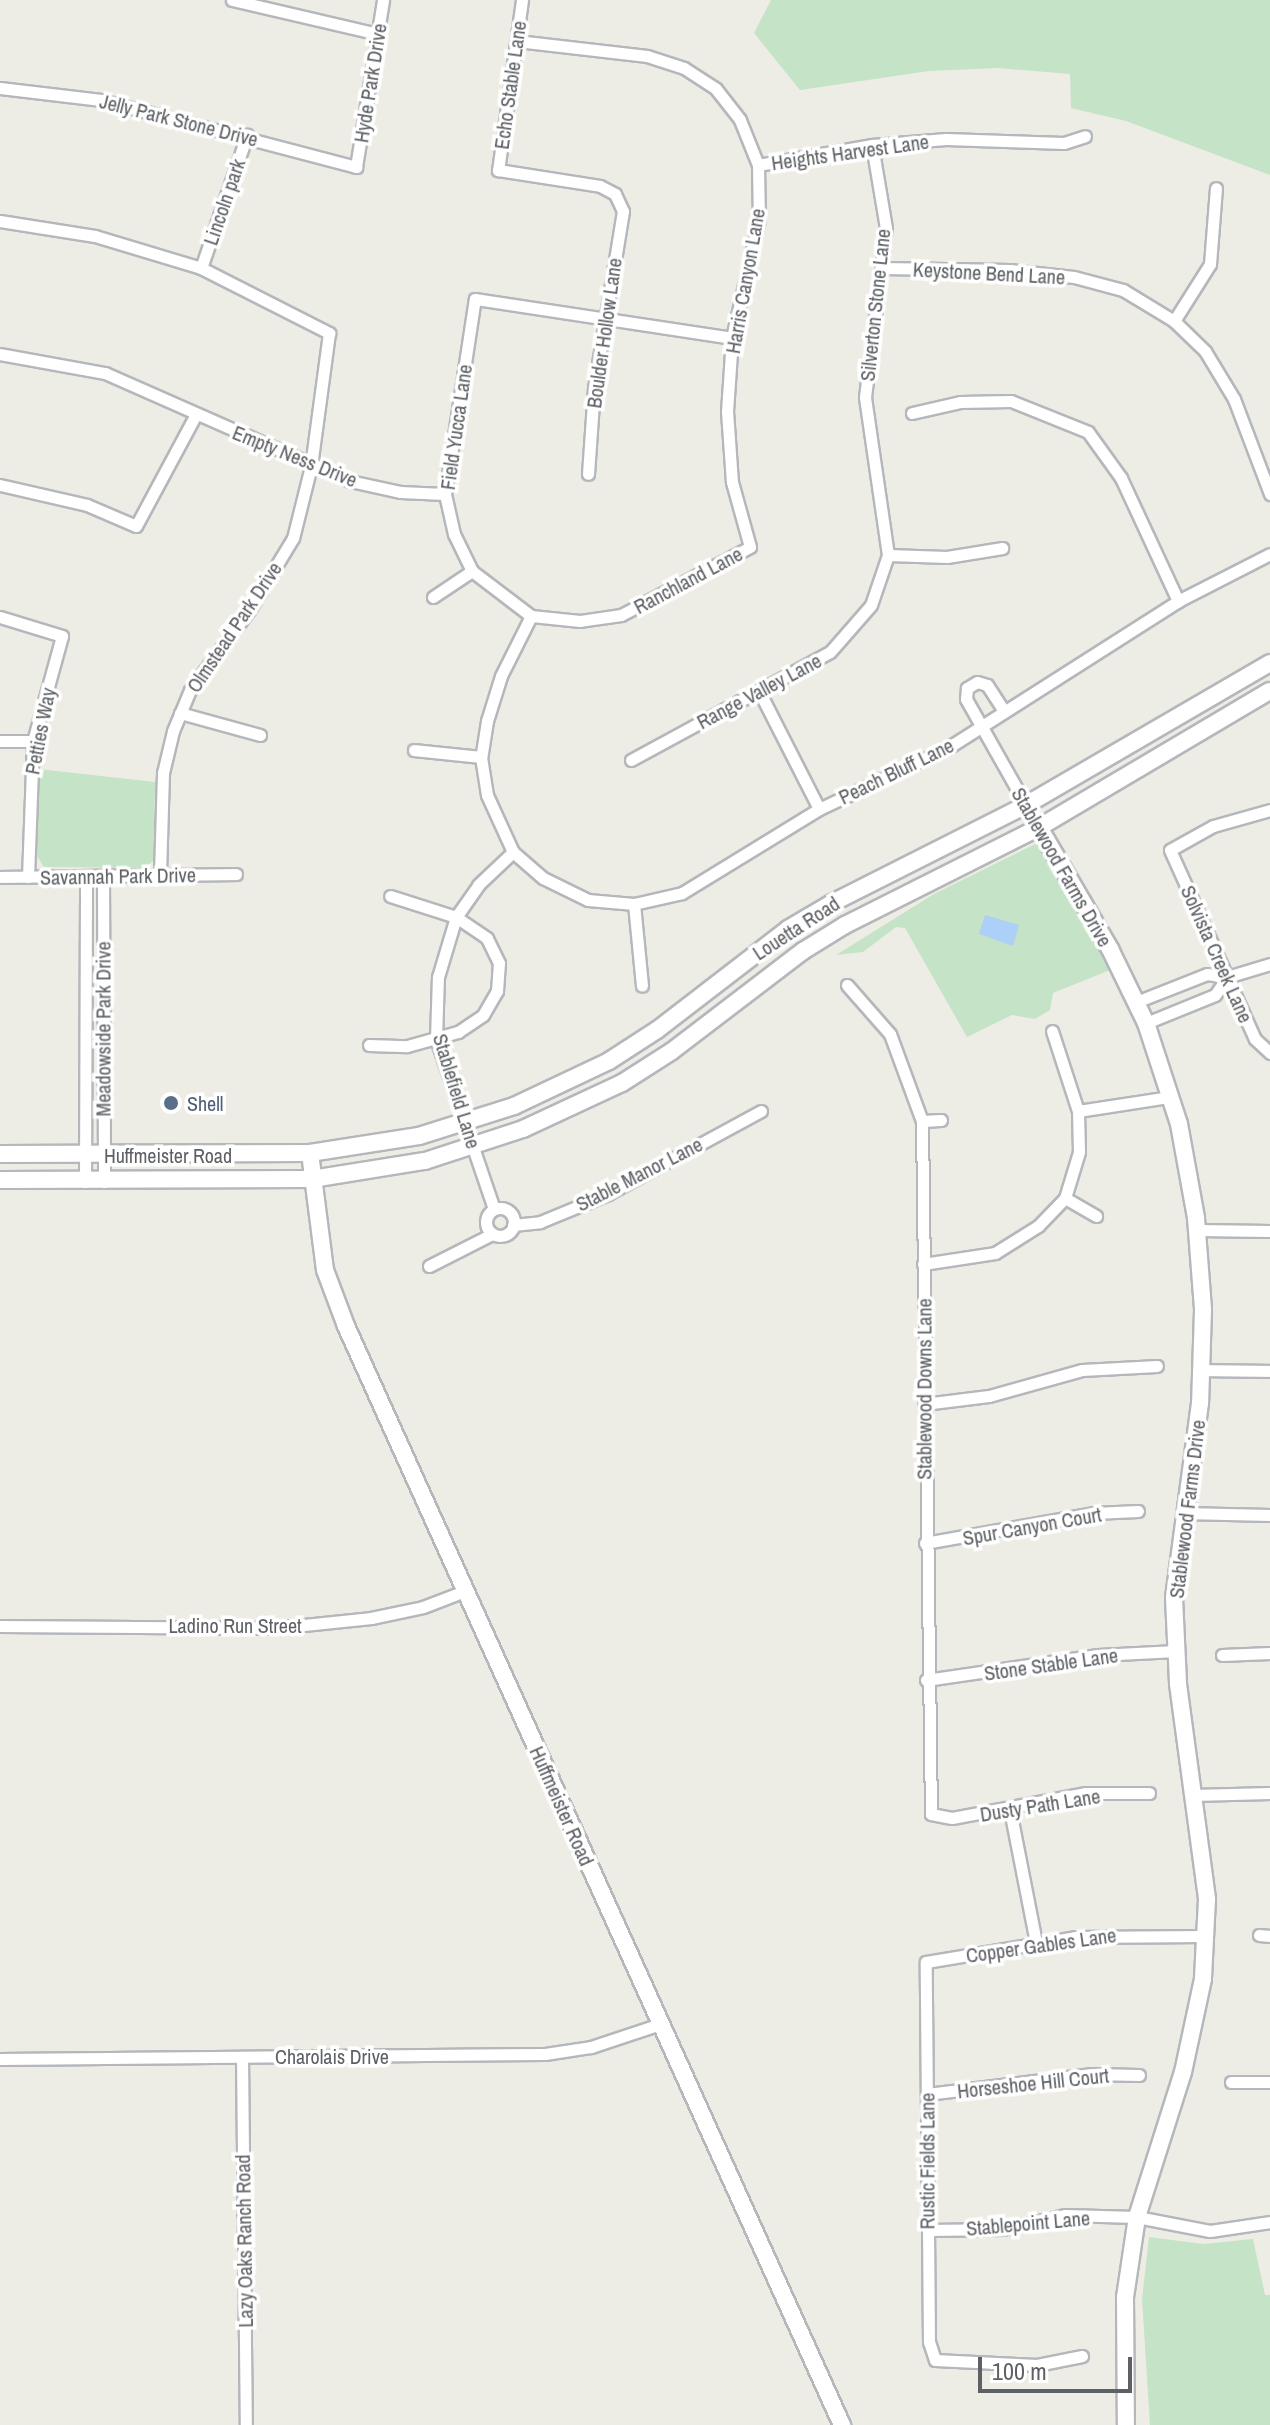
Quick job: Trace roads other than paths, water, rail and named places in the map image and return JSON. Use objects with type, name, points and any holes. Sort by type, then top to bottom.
[{"type":"street","points":[[232,0],[378,34]]},
{"type":"street","name":"Hyde Park Drive","points":[[356,167],[383,0]]},
{"type":"street","name":"Echo Stable Lane","points":[[522,0],[498,170],[600,186],[615,194]]},
{"type":"street","name":"Harris Canyon Lane","points":[[517,41],[647,56],[684,68],[716,89],[740,120],[758,165],[759,220],[732,338],[727,411],[732,482],[750,547]]},
{"type":"street","name":"Jelly Park Stone Drive","points":[[0,88],[101,100],[247,135],[356,167]]},
{"type":"street","name":"Lincoln park","points":[[201,268],[247,135]]},
{"type":"street","name":"Heights Harvest Lane","points":[[758,165],[872,145],[946,139],[1064,143],[1085,136]]},
{"type":"street","name":"Silverton Stone Lane","points":[[871,605],[888,555],[865,397],[868,343],[886,228],[872,145]]},
{"type":"street","points":[[1174,321],[1210,264],[1216,188]]},
{"type":"street","name":"Boulder Hollow Lane","points":[[588,474],[605,318],[623,211],[615,194]]},
{"type":"street","points":[[0,221],[95,236],[201,268]]},
{"type":"street","name":"Olmstead Park Drive","points":[[160,876],[163,773],[180,713],[190,690],[250,609],[293,538],[311,466],[329,333],[201,268]]},
{"type":"street","name":"Keystone Bend Lane","points":[[881,268],[1010,270],[1074,277],[1123,290],[1174,321],[1205,351],[1234,399],[1270,494]]},
{"type":"street","name":"Field Yucca Lane","points":[[531,616],[472,571],[454,534],[445,494],[475,299],[605,318]]},
{"type":"street","points":[[605,318],[732,338]]},
{"type":"street","name":"Empty Ness Drive","points":[[0,354],[105,373],[311,466],[400,492],[445,494]]},
{"type":"street","points":[[912,413],[960,402],[1011,401],[1088,432],[1121,478],[1178,601]]},
{"type":"street","points":[[0,485],[87,505],[136,526],[196,414]]},
{"type":"street","name":"Ranchland Lane","points":[[531,616],[580,621],[621,615],[750,547]]},
{"type":"street","points":[[888,555],[947,557],[1002,548]]},
{"type":"street","name":"Peach Bluff Lane","points":[[513,852],[543,878],[588,900],[634,904],[682,893],[819,809],[980,728],[1178,601],[1270,554]]},
{"type":"street","points":[[433,597],[472,571]]},
{"type":"street","name":"Range Valley Lane","points":[[631,760],[830,652],[871,605]]},
{"type":"street","points":[[513,852],[487,795],[481,757],[501,676],[531,616]]},
{"type":"street","name":"Petties Way","points":[[0,617],[62,636],[33,741],[28,877]]},
{"type":"street","name":"Louetta Road","points":[[310,1153],[369,1147],[465,1123],[560,1086],[657,1030],[788,929],[832,903],[1026,805],[1270,663]]},
{"type":"street","name":"Stablewood Farms Drive","points":[[1004,711],[987,685],[977,682],[967,688],[966,699],[980,728],[1146,1023],[1170,1097],[1197,1230],[1201,1370],[1174,1598],[1176,1651],[1207,1899],[1203,1979],[1183,2072],[1137,2217],[1125,2297],[1126,2425]]},
{"type":"street","points":[[759,691],[819,809]]},
{"type":"street","name":"Louetta Road","points":[[312,1179],[374,1171],[473,1147],[571,1109],[672,1051],[803,951],[845,925],[1038,828],[1270,691]]},
{"type":"street","points":[[180,713],[260,735]]},
{"type":"street","points":[[0,741],[33,741]]},
{"type":"street","points":[[414,750],[481,757]]},
{"type":"street","name":"Solvista Creek Lane","points":[[1270,810],[1213,826],[1170,850],[1255,1039],[1270,1053]]},
{"type":"street","name":"Stablefield Lane","points":[[494,1209],[436,1039],[438,977],[456,917],[478,885],[513,852]]},
{"type":"street","name":"Savannah Park Drive","points":[[0,877],[236,874]]},
{"type":"street","name":"Meadowside Park Drive","points":[[85,1182],[86,876]]},
{"type":"street","name":"Meadowside Park Drive","points":[[103,876],[104,1182]]},
{"type":"street","points":[[369,1045],[407,1046],[458,1032],[483,1015],[497,991],[499,963],[487,938],[456,917],[390,896]]},
{"type":"street","points":[[832,903],[845,925]]},
{"type":"street","points":[[634,904],[642,986]]},
{"type":"street","points":[[1136,1002],[1207,974],[1227,977],[1270,964]]},
{"type":"street","points":[[1146,1023],[1215,995],[1227,977]]},
{"type":"street","name":"Stablewood Downs Lane","points":[[847,985],[890,1034],[922,1121],[926,1680],[931,1814]]},
{"type":"street","points":[[86,1020],[102,1019]]},
{"type":"street","points":[[657,1030],[672,1051]]},
{"type":"street","points":[[923,1264],[995,1253],[1038,1226],[1065,1198],[1079,1152],[1078,1111],[1052,1031]]},
{"type":"street","points":[[1078,1111],[1170,1097]]},
{"type":"street","name":"Stable Manor Lane","points":[[513,1225],[540,1222],[608,1194],[761,1111]]},
{"type":"street","points":[[922,1121],[941,1120]]},
{"type":"street","name":"Huffmeister Road","points":[[0,1154],[310,1153],[332,1292],[842,2425]]},
{"type":"street","name":"Huffmeister Road","points":[[0,1180],[312,1179]]},
{"type":"street","points":[[1065,1198],[1096,1216]]},
{"type":"street","points":[[429,1266],[492,1234],[505,1236],[513,1225],[510,1212],[494,1209],[485,1222],[492,1234]]},
{"type":"street","points":[[1197,1230],[1270,1231]]},
{"type":"street","points":[[924,1404],[989,1396],[1082,1370],[1157,1366]]},
{"type":"street","points":[[1201,1370],[1270,1371]]},
{"type":"street","name":"Spur Canyon Court","points":[[925,1543],[1054,1519],[1138,1511]]},
{"type":"street","points":[[1183,1513],[1270,1515]]},
{"type":"street","name":"Ladino Run Street","points":[[0,1626],[275,1628],[371,1618],[423,1607],[465,1591]]},
{"type":"street","name":"Stone Stable Lane","points":[[926,1680],[1098,1655],[1176,1651]]},
{"type":"street","points":[[1222,1655],[1270,1653]]},
{"type":"street","name":"Dusty Path Lane","points":[[931,1814],[952,1818],[1010,1810],[1085,1793],[1149,1793]]},
{"type":"street","points":[[1193,1795],[1270,1793]]},
{"type":"street","points":[[1010,1810],[1036,1943]]},
{"type":"street","name":"Copper Gables Lane","points":[[926,1962],[1036,1943],[1129,1933],[1205,1936]]},
{"type":"street","name":"Rustic Fields Lane","points":[[926,1962],[929,2342],[935,2360],[1037,2365],[1082,2356]]},
{"type":"street","name":"Charolais Drive","points":[[0,2059],[545,2054],[591,2047],[660,2024]]},
{"type":"street","name":"Lazy Oaks Ranch Road","points":[[242,2057],[246,2425]]},
{"type":"street","name":"Horseshoe Hill Court","points":[[927,2094],[1092,2074],[1139,2075]]},
{"type":"street","points":[[1231,2082],[1270,2082]]},
{"type":"street","name":"Stablepoint Lane","points":[[928,2230],[1003,2229],[1065,2215],[1137,2217],[1210,2231],[1270,2222]]},
{"type":"water","points":[[985,915],[1019,925],[1013,946],[979,934]]},
{"type":"place","name":"Shell","points":[[171,1103]]}]
